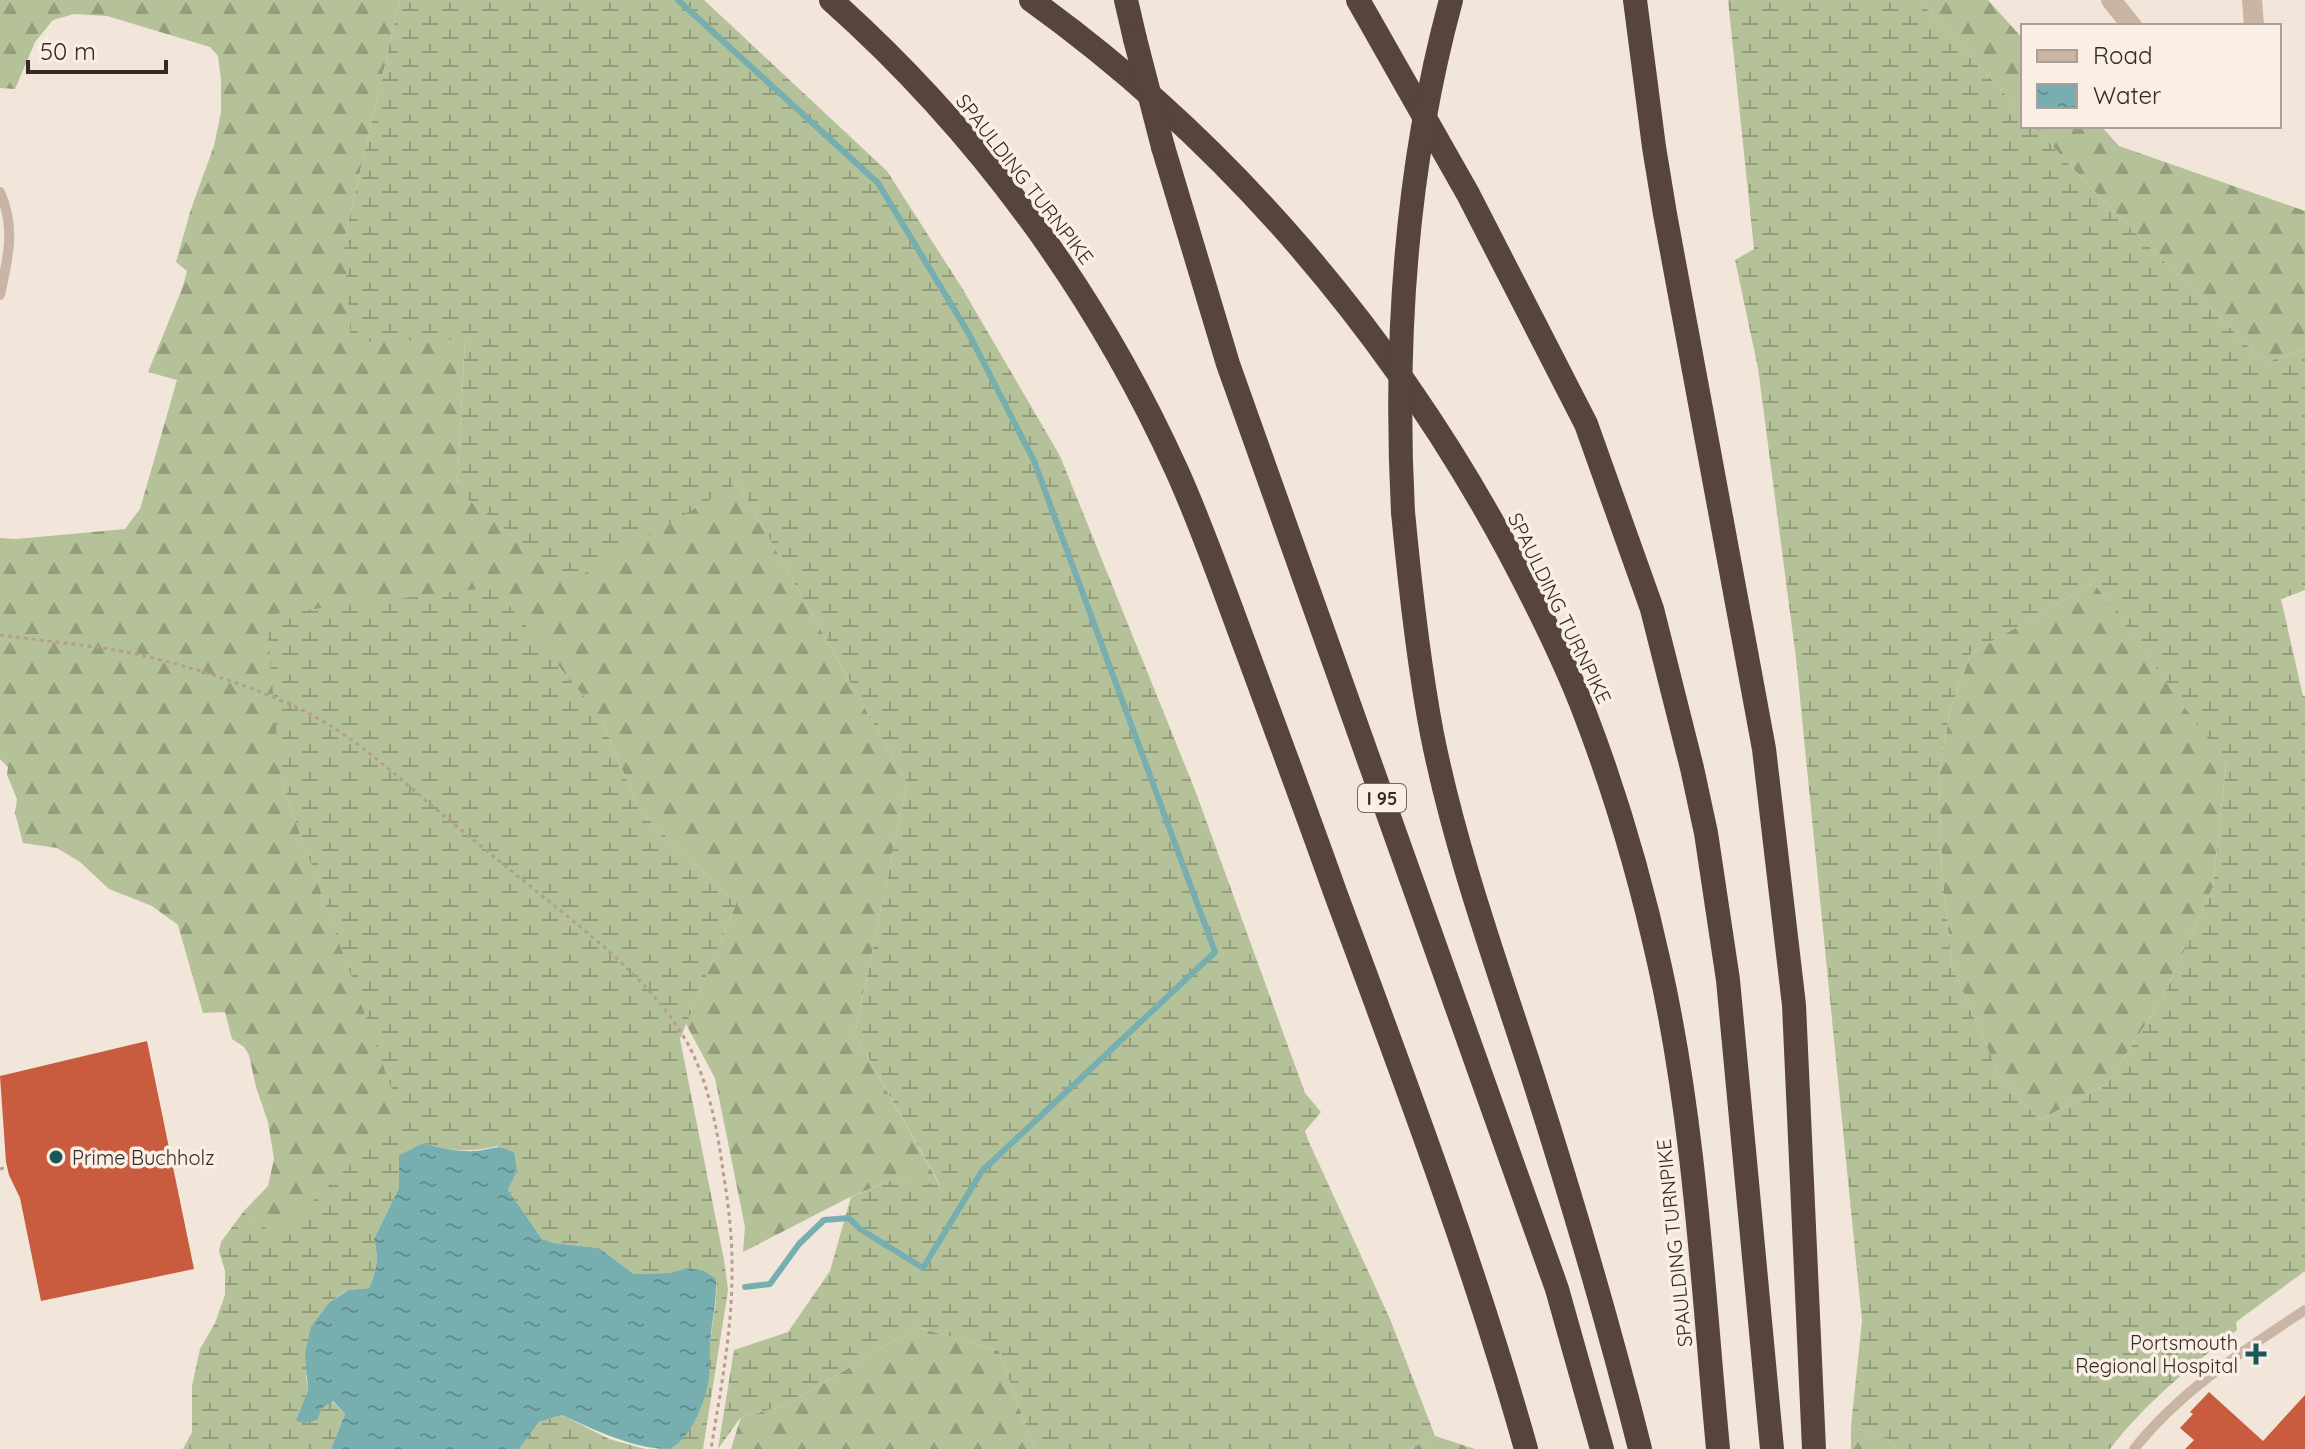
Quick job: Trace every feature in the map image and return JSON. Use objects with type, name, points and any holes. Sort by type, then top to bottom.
[{"type":"highway","name":"SPAULDING TURNPIKE","points":[[831,0],[911,76],[956,126],[1041,233],[1080,289],[1165,445],[1202,531],[1394,1053],[1472,1272],[1526,1449]]},
{"type":"highway","name":"SPAULDING TURNPIKE","points":[[1031,0],[1104,57],[1205,147],[1254,196],[1344,299],[1416,397],[1460,466],[1514,562],[1557,648],[1583,709],[1628,839],[1661,972],[1684,1105],[1718,1449]]},
{"type":"highway","name":"I 95","points":[[1126,0],[1163,147],[1228,364],[1557,1289],[1602,1449]]},
{"type":"highway","points":[[1358,0],[1468,194],[1580,412],[1652,609],[1706,833],[1728,980],[1772,1449]]},
{"type":"highway","points":[[1451,0],[1428,105],[1407,246],[1399,378],[1403,512],[1410,593],[1433,735],[1449,804],[1489,942],[1562,1167],[1640,1449]]},
{"type":"highway","points":[[1635,0],[1663,201],[1764,749],[1775,830],[1794,1005],[1814,1449]]},
{"type":"street","points":[[2111,0],[2130,24]]},
{"type":"street","points":[[2252,0],[2254,24]]},
{"type":"lane","points":[[0,192],[10,218],[0,295]]},
{"type":"lane","points":[[2134,1449],[2151,1428],[2203,1380],[2305,1310]]},
{"type":"path","points":[[0,635],[134,654],[193,669],[308,713],[343,734],[612,954],[646,988],[676,1026],[695,1059],[708,1093],[719,1138],[730,1220],[732,1265],[729,1328],[711,1449]]},
{"type":"path","points":[[0,1169],[7,1167]]},
{"type":"green space","points":[[0,0],[400,0],[344,241],[465,339],[457,491],[738,483],[907,783],[855,1034],[940,1186],[897,1178],[850,1197],[743,1252],[745,1227],[715,1078],[686,1024],[736,904],[639,810],[600,716],[281,781],[402,1116],[277,1237],[243,1212],[268,1186],[274,1159],[268,1122],[249,1055],[232,1039],[225,1012],[203,1013],[178,925],[152,906],[109,889],[80,862],[57,848],[23,843],[15,813],[17,799],[7,775],[8,767],[0,759],[0,538],[125,529],[140,509],[177,380],[148,372],[187,271],[176,262],[214,146],[221,112],[218,56],[210,47],[107,16],[74,14],[53,20],[35,42],[15,89],[0,88]]},
{"type":"green space","points":[[400,0],[704,0],[887,171],[962,288],[1060,456],[1195,790],[1305,1093],[1321,1112],[1305,1131],[1308,1140],[1390,1319],[1435,1436],[1410,1449],[1034,1449],[999,1351],[917,1327],[785,1406],[741,1417],[718,1449],[734,1350],[788,1332],[830,1271],[851,1197],[897,1178],[940,1185],[855,1034],[907,783],[738,483],[572,581],[457,491],[465,339],[351,342],[344,241]]},
{"type":"green space","points":[[1728,0],[1919,0],[2021,112],[2021,128],[2036,128],[2265,363],[2305,349],[2305,590],[2281,599],[2305,696],[2305,1271],[2236,1322],[2237,1330],[2154,1400],[2110,1449],[1899,1449],[1887,1439],[1851,1426],[1862,1321],[1796,658],[1758,368],[1735,260],[1754,249]],"holes":[[[2094,583],[2226,764],[2213,887],[2165,994],[2107,1084],[2040,1120],[1999,1075],[1952,966],[1942,875],[1939,775],[1950,711],[1971,653]]]},
{"type":"green space","points":[[1919,0],[1988,0],[2021,37],[2021,112]]},
{"type":"green space","points":[[2036,128],[2103,128],[2119,146],[2305,211],[2305,349],[2265,363]]},
{"type":"green space","points":[[2094,583],[2226,763],[2213,887],[2165,994],[2107,1084],[2040,1120],[1999,1075],[1952,966],[1942,875],[1939,775],[1950,711],[1971,653]]},
{"type":"green space","points":[[494,587],[600,716],[639,810],[736,904],[680,1039],[728,1290],[703,1449],[668,1449],[682,1438],[699,1413],[706,1384],[716,1279],[688,1268],[670,1273],[634,1274],[599,1248],[542,1239],[508,1190],[517,1171],[497,1146],[459,1150],[423,1143],[399,1155],[399,1188],[374,1239],[376,1264],[369,1288],[347,1290],[329,1303],[306,1377],[308,1390],[296,1420],[332,1401],[345,1414],[331,1449],[183,1449],[192,1432],[192,1386],[200,1349],[215,1323],[225,1295],[225,1271],[219,1251],[221,1242],[243,1212],[277,1236],[401,1115],[281,781],[266,615]]},
{"type":"green space","points":[[917,1327],[999,1351],[1034,1449],[731,1449],[741,1417],[785,1406]]},
{"type":"green space","points":[[562,1415],[609,1439],[645,1449],[519,1449],[539,1422]]},
{"type":"green space","points":[[1851,1426],[1887,1439],[1899,1449],[1851,1449]]},
{"type":"green space","points":[[1435,1436],[1475,1449],[1410,1449]]},
{"type":"water","points":[[423,1143],[455,1150],[498,1148],[514,1152],[517,1171],[508,1190],[542,1239],[599,1248],[634,1274],[670,1273],[687,1268],[704,1271],[716,1279],[708,1384],[689,1432],[675,1446],[667,1449],[641,1446],[562,1415],[539,1422],[519,1449],[331,1449],[345,1414],[333,1401],[322,1408],[317,1420],[302,1423],[296,1420],[308,1390],[305,1354],[311,1327],[329,1303],[348,1290],[369,1288],[376,1264],[374,1239],[399,1188],[399,1155]]},
{"type":"building","points":[[147,1041],[194,1269],[41,1301],[20,1198],[6,1162],[0,1076]]},
{"type":"building","points":[[2209,1392],[2263,1441],[2305,1395],[2305,1449],[2185,1449],[2194,1440],[2180,1428]]},
{"type":"waterway","points":[[678,0],[878,183],[969,334],[1034,461],[1215,952],[982,1171],[923,1268],[860,1229],[849,1218],[824,1220],[799,1244],[770,1284],[745,1287]]},
{"type":"place","name":"Prime Buchholz","points":[[56,1157]]},
{"type":"place","name":"Portsmouth Regional Hospital","points":[[2256,1354]]}]
